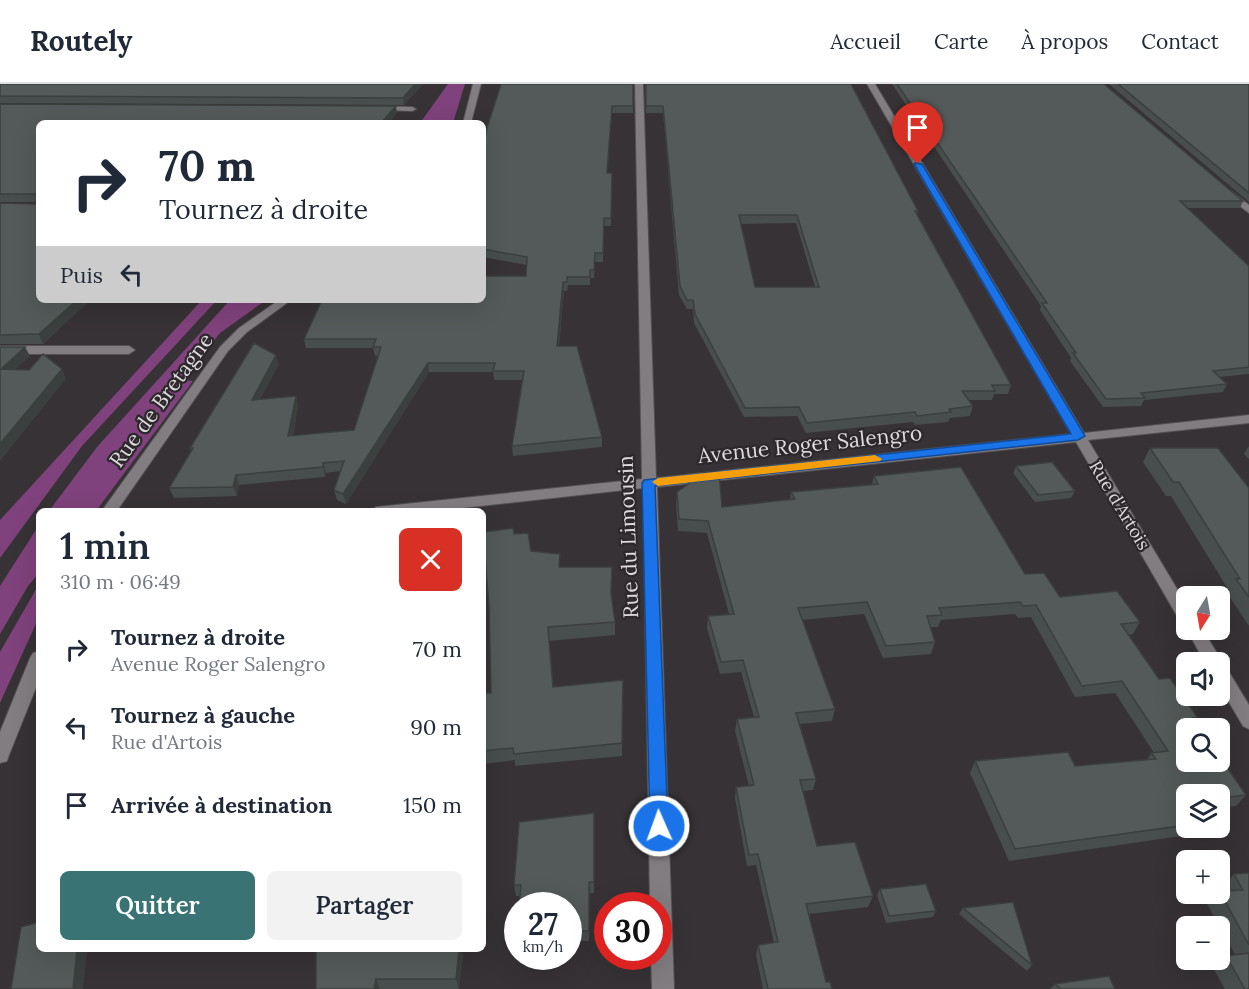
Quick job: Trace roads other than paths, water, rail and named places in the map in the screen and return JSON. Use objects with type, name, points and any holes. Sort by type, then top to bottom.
[{"type":"street","points":[[468,120],[477,84]]},
{"type":"street","name":"Rue du Limousin","points":[[639,84],[663,989]]},
{"type":"street","name":"Rue d'Artois","points":[[871,84],[1176,599]]},
{"type":"street","points":[[365,108],[412,109]]},
{"type":"street","points":[[1223,188],[1249,210]]},
{"type":"street","name":"Rue de Bretagne","points":[[111,508],[225,349],[243,330],[282,303]]},
{"type":"street","points":[[0,350],[129,350]]},
{"type":"street","name":"Avenue Roger Salengro","points":[[414,508],[1249,419]]},
{"type":"street","points":[[0,755],[36,665]]},
{"type":"street","points":[[1230,689],[1249,721]]}]
